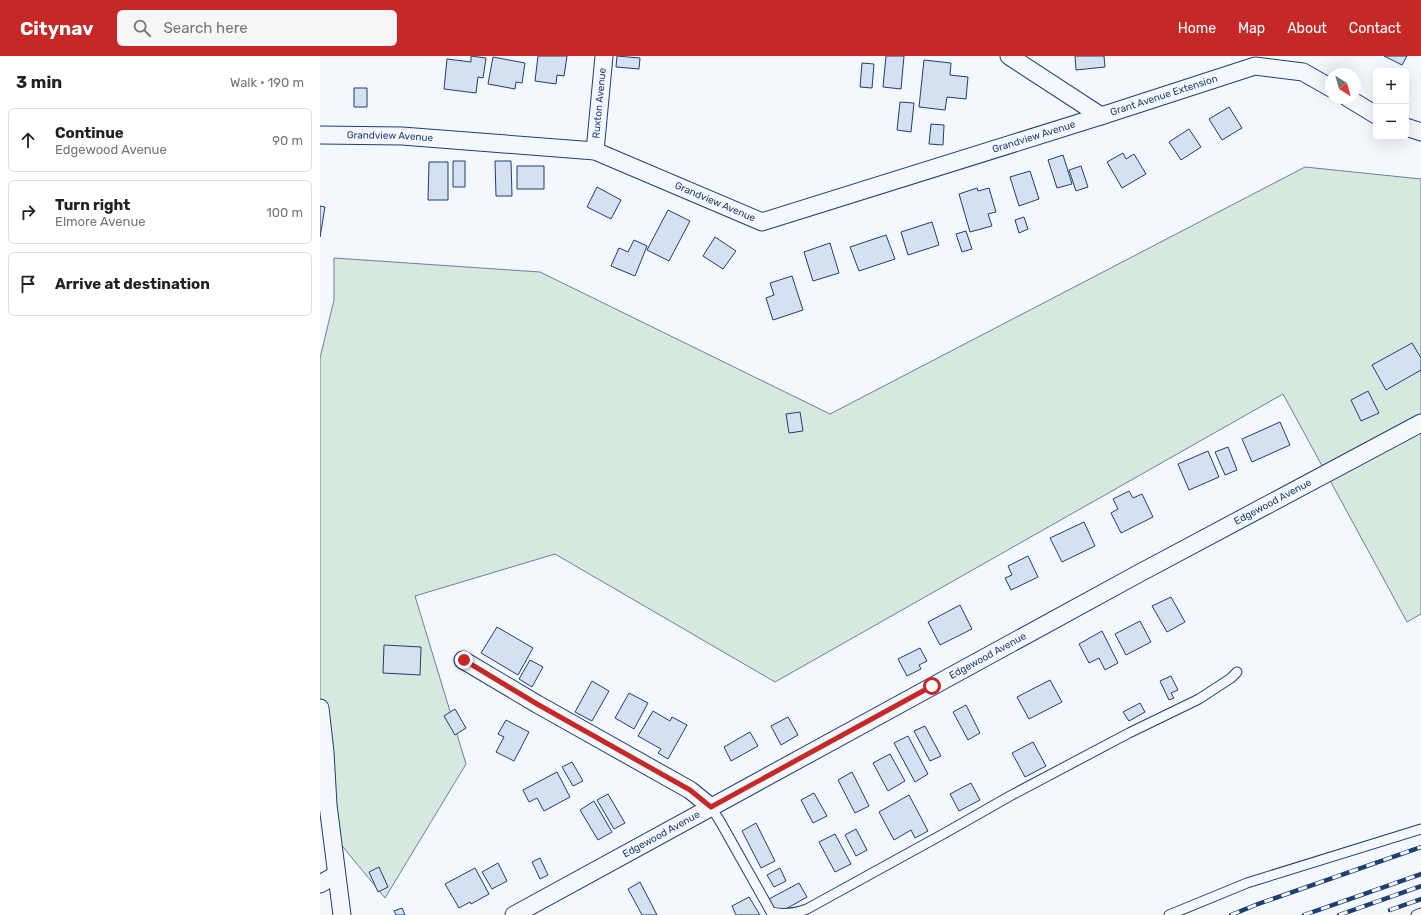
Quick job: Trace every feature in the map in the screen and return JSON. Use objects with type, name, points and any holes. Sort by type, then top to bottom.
[{"type":"street","name":"Ruxton Avenue","points":[[595,150],[604,56]]},
{"type":"street","name":"Grant Avenue Extension","points":[[1009,56],[1028,62],[1101,116],[1255,66],[1303,72],[1325,85]]},
{"type":"street","points":[[1358,104],[1373,113]]},
{"type":"street","name":"Grandview Avenue","points":[[320,135],[402,136],[595,150],[762,222],[1101,116]]},
{"type":"street","points":[[1409,128],[1421,132]]},
{"type":"street","name":"Edgewood Avenue","points":[[514,915],[1143,571],[1421,423]]},
{"type":"street","points":[[464,660],[537,704],[690,790],[711,807]]},
{"type":"street","points":[[320,708],[322,753],[342,915]]},
{"type":"street","points":[[320,884],[336,875]]},
{"type":"lane","points":[[711,807],[722,823],[770,913],[784,915],[798,912],[807,909],[1010,796],[1129,733],[1199,699],[1231,678],[1237,672]]},
{"type":"lane","points":[[1169,915],[1247,883],[1421,829]]},
{"type":"lane","points":[[1416,915],[1421,913]]},
{"type":"shaded area","points":[[1305,167],[1421,179],[1421,614],[1407,622],[1283,394],[775,682],[555,554],[415,596],[466,764],[385,898],[320,819],[320,358],[334,300],[334,258],[540,272],[830,414]]},
{"type":"building","points":[[471,56],[486,58],[483,78],[478,77],[476,93],[444,89],[447,59],[471,62]]},
{"type":"building","points":[[538,56],[567,56],[564,76],[557,75],[556,84],[535,81]]},
{"type":"building","points":[[617,56],[640,58],[639,69],[616,67]]},
{"type":"building","points":[[886,56],[904,56],[901,89],[883,87]]},
{"type":"building","points":[[1075,56],[1104,56],[1105,67],[1076,70]]},
{"type":"building","points":[[1384,56],[1407,56],[1402,65]]},
{"type":"building","points":[[493,57],[525,63],[522,83],[516,82],[515,89],[488,84]]},
{"type":"building","points":[[924,60],[951,63],[950,75],[968,77],[966,99],[947,97],[945,110],[919,107]]},
{"type":"building","points":[[862,63],[874,64],[872,88],[860,87]]},
{"type":"building","points":[[354,88],[367,88],[367,107],[354,107]]},
{"type":"building","points":[[900,102],[914,103],[911,132],[897,130]]},
{"type":"building","points":[[1229,107],[1242,128],[1222,140],[1209,119]]},
{"type":"building","points":[[931,124],[944,125],[943,145],[929,144]]},
{"type":"building","points":[[1189,129],[1201,147],[1181,160],[1169,142]]},
{"type":"building","points":[[1123,153],[1126,159],[1134,154],[1146,174],[1122,188],[1107,162]]},
{"type":"building","points":[[1063,155],[1072,184],[1057,188],[1048,160]]},
{"type":"building","points":[[453,161],[465,161],[465,187],[453,187]]},
{"type":"building","points":[[495,161],[511,161],[512,196],[496,196]]},
{"type":"building","points":[[429,162],[448,162],[448,200],[428,200]]},
{"type":"building","points":[[517,166],[544,166],[544,189],[517,189]]},
{"type":"building","points":[[1081,166],[1088,187],[1076,191],[1069,170]]},
{"type":"building","points":[[1030,171],[1039,199],[1019,206],[1010,177]]},
{"type":"building","points":[[597,187],[621,200],[611,219],[587,207]]},
{"type":"building","points":[[977,188],[978,191],[989,188],[996,212],[988,214],[992,226],[970,232],[959,194]]},
{"type":"building","points":[[320,206],[325,207],[320,237]]},
{"type":"building","points":[[668,210],[690,221],[669,261],[647,250]]},
{"type":"building","points":[[1024,217],[1028,229],[1019,233],[1015,220]]},
{"type":"building","points":[[932,222],[939,245],[908,255],[901,232]]},
{"type":"building","points":[[966,231],[972,249],[962,252],[956,234]]},
{"type":"building","points":[[886,235],[895,259],[859,271],[850,247]]},
{"type":"building","points":[[715,237],[736,251],[723,269],[703,256]]},
{"type":"building","points":[[634,240],[647,246],[635,276],[611,266],[619,248],[628,252]]},
{"type":"building","points":[[830,243],[839,273],[813,281],[804,252]]},
{"type":"building","points":[[792,276],[803,310],[773,320],[766,298],[774,295],[770,283]]},
{"type":"building","points":[[1412,343],[1421,358],[1421,370],[1386,390],[1372,365]]},
{"type":"building","points":[[1368,391],[1379,413],[1361,421],[1351,400]]},
{"type":"building","points":[[800,412],[803,431],[789,433],[786,414]]},
{"type":"building","points":[[1280,422],[1290,445],[1252,462],[1242,439]]},
{"type":"building","points":[[1228,447],[1237,470],[1225,475],[1215,452]]},
{"type":"building","points":[[1208,451],[1219,477],[1189,490],[1178,464]]},
{"type":"building","points":[[1129,491],[1133,498],[1142,494],[1153,517],[1121,533],[1111,513],[1118,509],[1113,499]]},
{"type":"building","points":[[1084,522],[1095,546],[1062,562],[1050,538]]},
{"type":"building","points":[[1028,556],[1038,577],[1011,590],[1005,578],[1012,575],[1008,566]]},
{"type":"building","points":[[1171,597],[1185,622],[1167,632],[1152,606]]},
{"type":"building","points":[[960,605],[972,629],[940,645],[928,622]]},
{"type":"building","points":[[1140,621],[1151,642],[1126,655],[1115,634]]},
{"type":"building","points":[[497,627],[533,648],[518,675],[481,653]]},
{"type":"building","points":[[1102,631],[1118,663],[1105,670],[1099,658],[1089,663],[1079,644]]},
{"type":"building","points":[[384,645],[421,647],[420,675],[383,673]]},
{"type":"building","points":[[920,648],[927,661],[919,665],[921,669],[907,676],[898,659]]},
{"type":"building","points":[[530,660],[543,667],[532,687],[519,679]]},
{"type":"building","points":[[1171,676],[1178,690],[1171,693],[1174,698],[1169,700],[1160,681]]},
{"type":"building","points":[[1050,680],[1062,702],[1029,719],[1017,697]]},
{"type":"building","points":[[592,681],[609,691],[592,721],[575,712]]},
{"type":"building","points":[[629,693],[648,703],[634,729],[615,718]]},
{"type":"building","points":[[1140,703],[1145,712],[1129,721],[1123,712]]},
{"type":"building","points":[[966,705],[980,733],[968,740],[953,712]]},
{"type":"building","points":[[455,709],[466,728],[455,735],[444,716]]},
{"type":"building","points":[[653,711],[670,721],[672,717],[687,725],[668,759],[658,753],[661,749],[638,736]]},
{"type":"building","points":[[788,717],[798,735],[781,745],[771,726]]},
{"type":"building","points":[[506,720],[529,732],[514,761],[496,752],[504,737],[498,734]]},
{"type":"building","points":[[925,726],[941,756],[930,761],[914,731]]},
{"type":"building","points":[[750,732],[758,746],[731,761],[724,747]]},
{"type":"building","points":[[908,736],[928,774],[915,782],[894,743]]},
{"type":"building","points":[[1033,742],[1046,766],[1025,777],[1012,753]]},
{"type":"building","points":[[890,754],[905,781],[888,791],[873,763]]},
{"type":"building","points":[[572,762],[583,781],[573,786],[562,767]]},
{"type":"building","points":[[557,772],[570,797],[544,811],[537,798],[529,802],[523,790]]},
{"type":"building","points":[[852,772],[869,806],[855,813],[838,780]]},
{"type":"building","points":[[971,783],[980,800],[959,811],[950,794]]},
{"type":"building","points":[[814,793],[827,816],[813,823],[801,800]]},
{"type":"building","points":[[608,794],[625,823],[614,829],[597,800]]},
{"type":"building","points":[[909,795],[928,831],[915,838],[911,830],[894,840],[879,812]]},
{"type":"building","points":[[594,801],[612,832],[598,840],[580,810]]},
{"type":"building","points":[[756,823],[775,861],[761,868],[742,831]]},
{"type":"building","points":[[856,829],[867,850],[856,856],[845,835]]},
{"type":"building","points":[[835,834],[851,864],[835,872],[819,842]]},
{"type":"building","points":[[540,858],[548,875],[540,879],[532,862]]},
{"type":"building","points":[[498,863],[507,881],[492,889],[482,872]]},
{"type":"building","points":[[379,867],[388,887],[378,892],[369,872]]},
{"type":"building","points":[[475,868],[489,894],[471,904],[470,902],[459,908],[445,884]]},
{"type":"building","points":[[780,868],[786,881],[774,887],[767,875]]},
{"type":"building","points":[[640,882],[657,915],[642,915],[628,889]]},
{"type":"building","points":[[799,883],[807,897],[777,914],[769,899]]},
{"type":"building","points":[[749,897],[760,915],[736,915],[732,906]]},
{"type":"building","points":[[402,908],[405,915],[396,915],[394,911]]},
{"type":"railway","points":[[1231,915],[1258,904],[1421,847]]},
{"type":"railway","points":[[1304,915],[1421,874]]},
{"type":"railway","points":[[1339,915],[1421,886]]},
{"type":"railway","points":[[1390,910],[1421,899]]},
{"type":"route","points":[[464,660],[537,704],[690,790],[711,807],[932,686]]}]
